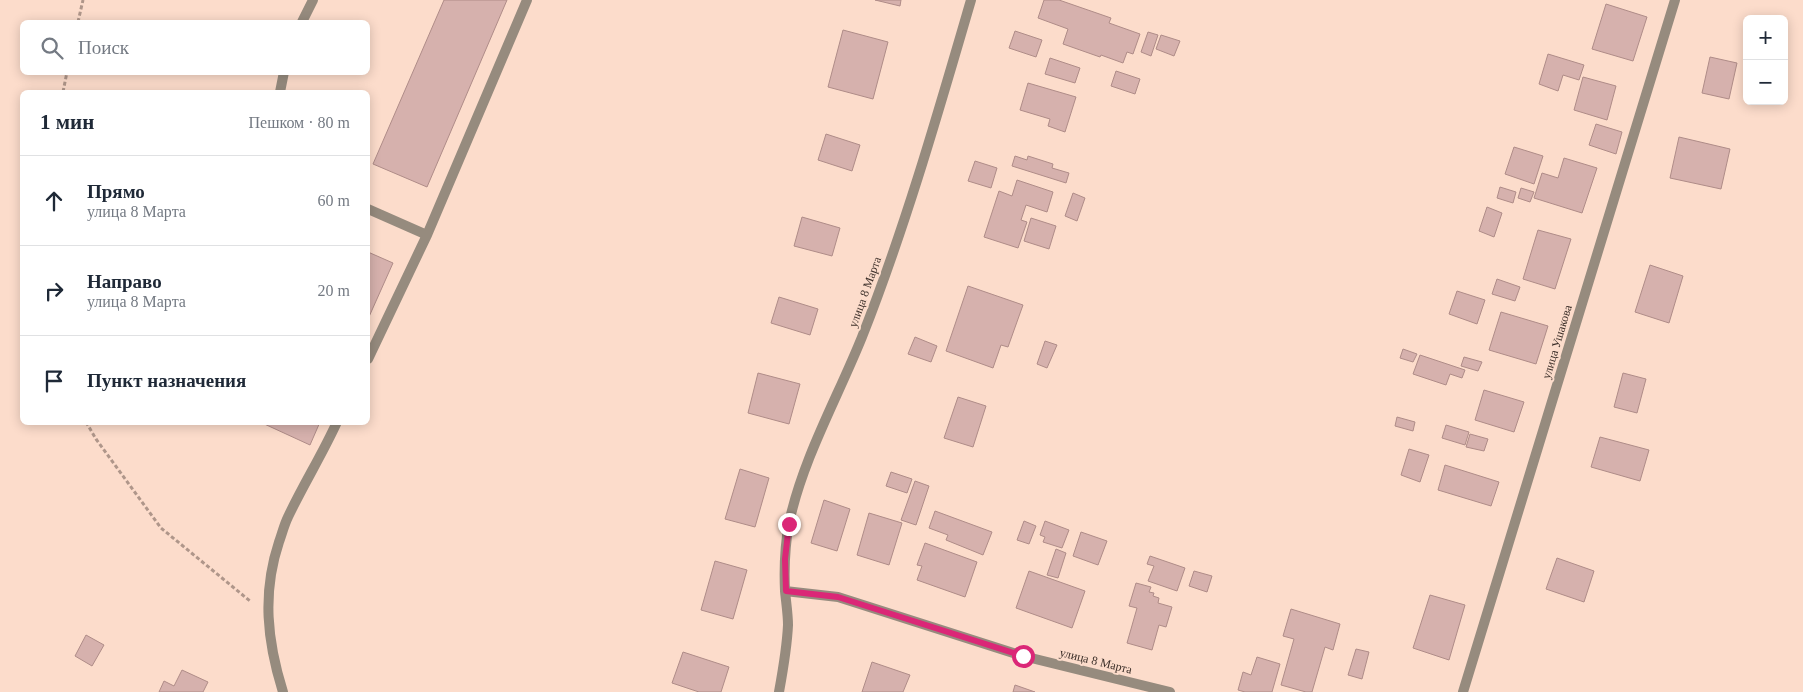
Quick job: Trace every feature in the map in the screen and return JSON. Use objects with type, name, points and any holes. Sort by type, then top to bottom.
[{"type":"street","points":[[303,20],[313,0]]},
{"type":"street","points":[[370,355],[426,235],[527,0]]},
{"type":"street","name":"улица 8 Марта","points":[[779,692],[785,660],[788,624],[785,559],[789,524],[802,478],[861,338],[885,275],[938,112],[971,0]]},
{"type":"street","name":"улица Ушакова","points":[[1463,692],[1675,0]]},
{"type":"street","points":[[280,90],[283,75]]},
{"type":"street","points":[[370,211],[426,235]]},
{"type":"street","points":[[283,692],[270,641],[267,615],[268,586],[275,555],[287,519],[336,425]]},
{"type":"street","name":"улица 8 Марта","points":[[786,591],[838,597],[1023,656],[1170,692]]},
{"type":"path","points":[[78,20],[82,0]]},
{"type":"path","points":[[63,90],[66,75]]},
{"type":"path","points":[[88,425],[96,439],[162,528],[267,615]]},
{"type":"building","points":[[444,0],[507,0],[427,187],[373,164]]},
{"type":"building","points":[[875,0],[901,0],[900,6]]},
{"type":"building","points":[[1044,0],[1059,0],[1111,18],[1109,23],[1140,34],[1133,54],[1127,52],[1123,63],[1063,44],[1068,29],[1038,18]]},
{"type":"building","points":[[1606,4],[1647,17],[1633,61],[1592,49]]},
{"type":"building","points":[[843,30],[888,42],[873,99],[828,87]]},
{"type":"building","points":[[1015,31],[1042,40],[1036,57],[1009,48]]},
{"type":"building","points":[[1148,32],[1158,35],[1151,56],[1141,52]]},
{"type":"building","points":[[1161,35],[1180,41],[1174,56],[1156,49]]},
{"type":"building","points":[[1548,54],[1584,65],[1579,80],[1563,75],[1558,91],[1539,84]]},
{"type":"building","points":[[1710,57],[1737,63],[1729,99],[1702,93]]},
{"type":"building","points":[[1050,58],[1080,68],[1075,83],[1045,74]]},
{"type":"building","points":[[1116,71],[1140,79],[1135,94],[1111,86]]},
{"type":"building","points":[[1583,77],[1616,86],[1607,120],[1574,110]]},
{"type":"building","points":[[1028,83],[1076,97],[1065,132],[1048,126],[1050,119],[1020,110]]},
{"type":"building","points":[[1596,124],[1622,132],[1616,154],[1589,145]]},
{"type":"building","points":[[826,134],[860,145],[852,171],[818,160]]},
{"type":"building","points":[[1679,137],[1730,149],[1721,189],[1670,178]]},
{"type":"building","points":[[1514,147],[1543,156],[1534,184],[1505,174]]},
{"type":"building","points":[[1015,156],[1027,160],[1028,156],[1053,164],[1052,168],[1069,173],[1066,183],[1012,166]]},
{"type":"building","points":[[1564,158],[1597,168],[1582,213],[1534,198],[1542,173],[1558,178]]},
{"type":"building","points":[[975,161],[997,168],[991,188],[968,181]]},
{"type":"building","points":[[1017,180],[1053,192],[1047,212],[1026,205],[1021,220],[1027,222],[1018,248],[984,237],[999,191],[1012,196]]},
{"type":"building","points":[[1500,187],[1516,192],[1513,203],[1497,198]]},
{"type":"building","points":[[1521,188],[1534,192],[1530,202],[1518,198]]},
{"type":"building","points":[[1073,193],[1085,198],[1077,221],[1065,216]]},
{"type":"building","points":[[1487,207],[1502,213],[1494,237],[1479,231]]},
{"type":"building","points":[[802,217],[840,228],[832,256],[794,246]]},
{"type":"building","points":[[1031,218],[1056,226],[1049,249],[1024,241]]},
{"type":"building","points":[[1538,230],[1571,239],[1555,289],[1523,279]]},
{"type":"building","points":[[370,253],[393,263],[370,315]]},
{"type":"building","points":[[1650,265],[1683,276],[1669,323],[1635,312]]},
{"type":"building","points":[[1497,279],[1520,287],[1515,301],[1492,294]]},
{"type":"building","points":[[968,286],[1023,305],[1008,347],[1001,345],[993,368],[946,351]]},
{"type":"building","points":[[1457,291],[1485,300],[1477,324],[1449,314]]},
{"type":"building","points":[[779,297],[818,309],[810,335],[771,323]]},
{"type":"building","points":[[1501,312],[1548,326],[1536,364],[1489,350]]},
{"type":"building","points":[[915,337],[937,346],[931,362],[908,354]]},
{"type":"building","points":[[1045,341],[1057,345],[1047,368],[1037,364]]},
{"type":"building","points":[[1403,349],[1417,354],[1413,362],[1400,358]]},
{"type":"building","points":[[1420,355],[1465,370],[1462,378],[1450,374],[1446,385],[1413,374]]},
{"type":"building","points":[[1464,357],[1482,362],[1478,371],[1461,366]]},
{"type":"building","points":[[758,373],[800,384],[789,424],[748,413]]},
{"type":"building","points":[[1623,373],[1646,379],[1637,413],[1614,407]]},
{"type":"building","points":[[1484,390],[1524,402],[1514,432],[1475,420]]},
{"type":"building","points":[[958,397],[986,406],[973,447],[944,438]]},
{"type":"building","points":[[1397,417],[1415,422],[1413,431],[1395,426]]},
{"type":"building","points":[[267,425],[319,425],[310,445]]},
{"type":"building","points":[[1446,425],[1469,432],[1465,445],[1442,438]]},
{"type":"building","points":[[1470,434],[1488,439],[1484,451],[1466,447]]},
{"type":"building","points":[[1600,437],[1649,450],[1640,481],[1591,467]]},
{"type":"building","points":[[1409,449],[1429,455],[1420,482],[1401,475]]},
{"type":"building","points":[[1445,465],[1499,482],[1491,506],[1438,490]]},
{"type":"building","points":[[740,469],[769,478],[755,527],[725,519]]},
{"type":"building","points":[[891,472],[912,479],[907,493],[886,486]]},
{"type":"building","points":[[915,481],[929,486],[916,525],[901,520]]},
{"type":"building","points":[[824,500],[850,509],[837,551],[811,543]]},
{"type":"building","points":[[935,511],[992,532],[983,555],[946,540],[948,535],[929,528]]},
{"type":"building","points":[[869,513],[902,523],[889,565],[857,555]]},
{"type":"building","points":[[1024,521],[1036,526],[1029,544],[1017,540]]},
{"type":"building","points":[[1045,521],[1069,530],[1062,548],[1043,542],[1045,537],[1040,535]]},
{"type":"building","points":[[1081,532],[1107,541],[1098,565],[1073,556]]},
{"type":"building","points":[[925,543],[977,562],[965,597],[917,580],[922,566],[917,565]]},
{"type":"building","points":[[1056,549],[1066,553],[1058,578],[1047,575]]},
{"type":"building","points":[[1150,556],[1185,568],[1177,591],[1148,581],[1154,566],[1147,564]]},
{"type":"building","points":[[1557,558],[1594,571],[1584,602],[1546,589]]},
{"type":"building","points":[[715,561],[747,570],[733,619],[701,610]]},
{"type":"building","points":[[1029,571],[1085,591],[1072,628],[1016,608]]},
{"type":"building","points":[[1194,571],[1212,576],[1207,592],[1189,586]]},
{"type":"building","points":[[1136,583],[1151,587],[1149,592],[1154,593],[1153,596],[1159,598],[1158,603],[1172,607],[1166,627],[1159,625],[1152,650],[1127,643],[1137,608],[1129,606]]},
{"type":"building","points":[[1430,595],[1465,605],[1449,660],[1413,648]]},
{"type":"building","points":[[1291,609],[1340,624],[1333,650],[1325,647],[1312,692],[1281,685],[1294,639],[1283,636]]},
{"type":"building","points":[[86,635],[104,645],[92,666],[75,656]]},
{"type":"building","points":[[1356,649],[1369,652],[1362,679],[1348,675]]},
{"type":"building","points":[[683,652],[729,667],[721,692],[699,692],[672,683]]},
{"type":"building","points":[[1257,657],[1280,664],[1272,692],[1245,692],[1238,690],[1243,672],[1251,675]]},
{"type":"building","points":[[872,662],[910,675],[903,692],[862,692]]},
{"type":"building","points":[[182,670],[208,682],[203,692],[159,692],[164,681],[174,686]]},
{"type":"building","points":[[1015,685],[1035,692],[1013,692]]},
{"type":"route","points":[[789,524],[785,559],[786,591],[838,597],[1023,656]]}]
